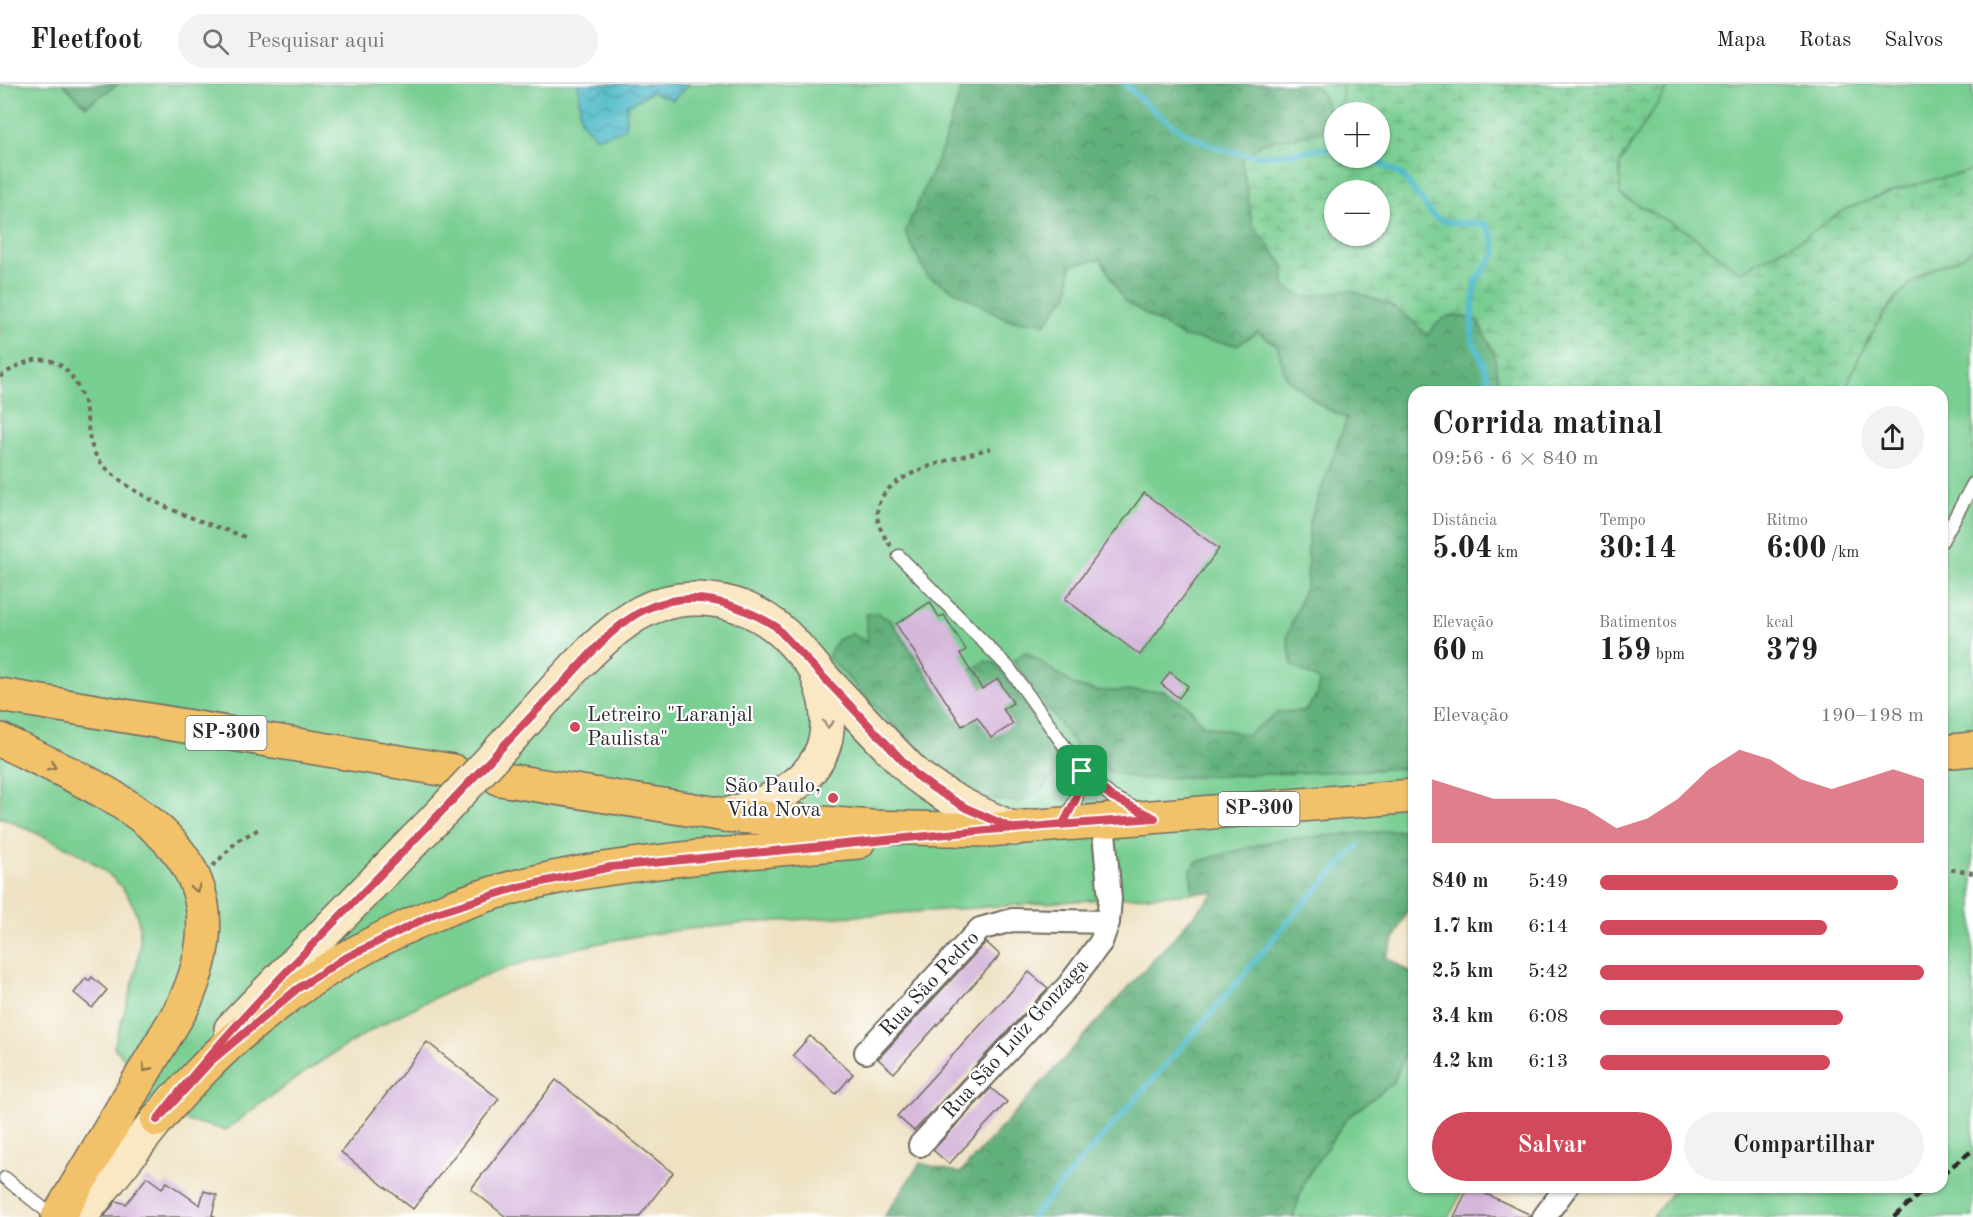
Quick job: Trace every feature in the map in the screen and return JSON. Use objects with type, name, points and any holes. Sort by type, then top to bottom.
[{"type":"main road","points":[[80,1217],[249,1008],[445,809],[609,637],[645,610],[663,603],[694,599],[716,600],[750,610],[775,626],[795,644],[814,668],[916,775],[1001,829]]},
{"type":"main road","points":[[725,815],[754,808],[796,786],[812,771],[822,753],[829,716],[824,691],[814,668]]},
{"type":"main road","name":"SP-300","points":[[0,695],[453,771]]},
{"type":"main road","points":[[0,740],[105,792],[143,815],[169,839],[194,879],[203,928],[203,947],[194,984],[56,1217]]},
{"type":"main road","points":[[1948,751],[1973,749]]},
{"type":"main road","name":"SP-300","points":[[500,779],[725,815],[871,827],[1001,829],[1408,797]]},
{"type":"main road","points":[[157,1120],[210,1062],[297,989],[343,959],[436,913],[519,887],[611,867],[1001,829]]},
{"type":"street","name":"Rua São Luiz Gonzaga","points":[[920,1145],[1078,973],[1101,942],[1108,922],[1110,898],[1103,821]]},
{"type":"street","name":"Rua São Pedro","points":[[866,1052],[980,929],[998,922],[1108,922]]},
{"type":"street","points":[[1544,1217],[1562,1193]]},
{"type":"lane","points":[[1948,530],[1973,484]]},
{"type":"lane","points":[[899,556],[1009,668],[1082,771],[1112,797],[1155,818]]},
{"type":"lane","points":[[1063,824],[1076,799],[1082,771]]},
{"type":"lane","points":[[5,1178],[56,1217]]},
{"type":"path","points":[[0,377],[32,358],[54,362],[66,370],[73,379],[82,398],[90,442],[97,457],[114,475],[156,502],[245,537]]},
{"type":"path","points":[[899,556],[880,532],[876,513],[884,490],[902,477],[991,448]]},
{"type":"path","points":[[194,879],[218,862],[238,840],[261,828]]},
{"type":"path","points":[[1948,870],[1973,873]]},
{"type":"green space","points":[[0,84],[63,84],[86,106],[118,84],[578,84],[581,121],[625,129],[627,105],[652,92],[673,100],[689,84],[963,84],[942,149],[1068,294],[1071,265],[1101,259],[1124,301],[1237,345],[1257,332],[1277,345],[1287,378],[1325,408],[1347,418],[1309,524],[1307,582],[1287,636],[1292,665],[1319,679],[1318,694],[1305,711],[1279,712],[1247,735],[1203,725],[1188,706],[1163,691],[1096,691],[1076,686],[1026,652],[1137,779],[1408,768],[1408,829],[1276,840],[1197,862],[1191,870],[1192,893],[717,926],[627,938],[538,958],[457,988],[387,1022],[289,1083],[226,1130],[179,1119],[140,1170],[106,1161],[145,1082],[114,1047],[133,983],[138,957],[140,944],[138,918],[128,896],[113,878],[93,862],[1,817],[0,819]],"holes":[[[891,621],[939,693],[975,667],[994,663],[1044,731],[828,657],[837,640],[852,634],[868,643]]]},
{"type":"green space","points":[[63,84],[118,84],[86,106]]},
{"type":"green space","points":[[963,84],[1309,84],[1320,90],[1326,102],[1324,126],[1319,133],[1262,143],[1242,160],[1253,226],[1284,265],[1284,287],[1305,297],[1349,290],[1387,303],[1411,319],[1427,335],[1438,322],[1449,317],[1461,316],[1477,320],[1494,352],[1499,386],[1408,386],[1408,768],[1137,779],[1109,771],[1078,749],[1013,661],[1025,652],[1076,686],[1096,691],[1163,691],[1188,706],[1203,725],[1247,735],[1279,712],[1305,711],[1318,694],[1319,680],[1292,665],[1287,636],[1307,582],[1309,524],[1347,418],[1325,408],[1286,378],[1277,345],[1258,332],[1237,345],[1183,337],[1124,301],[1101,259],[1071,265],[1068,294],[1045,324],[1008,320],[927,276],[905,232],[942,149]]},
{"type":"green space","points":[[1309,84],[1343,84],[1340,102],[1326,102],[1320,90]]},
{"type":"green space","points":[[1343,84],[1670,84],[1620,162],[1620,195],[1688,232],[1740,272],[1798,241],[1846,209],[1902,188],[1973,170],[1973,249],[1924,274],[1897,297],[1867,342],[1847,386],[1499,386],[1494,352],[1477,320],[1449,316],[1438,322],[1427,335],[1411,319],[1387,303],[1349,290],[1305,297],[1284,287],[1284,265],[1253,226],[1242,160],[1262,143],[1319,133],[1324,125],[1324,168],[1390,168],[1390,102],[1339,102]]},
{"type":"green space","points":[[1670,84],[1973,84],[1973,170],[1902,188],[1846,209],[1798,241],[1740,272],[1688,232],[1620,195],[1620,162]]},
{"type":"green space","points":[[1973,249],[1973,1217],[1653,1217],[1671,1193],[1948,1193],[1948,386],[1847,386],[1867,342],[1897,297],[1924,274]]},
{"type":"green space","points":[[877,613],[891,621],[939,693],[985,661],[994,663],[1055,750],[1057,770],[1043,790],[1019,802],[990,799],[963,789],[938,772],[828,657],[837,640],[852,634],[868,642],[866,614]]},
{"type":"green space","points":[[1408,829],[1408,909],[1386,957],[1408,971],[1408,1045],[1394,1082],[1347,1118],[1305,1180],[1293,1217],[884,1217],[920,1163],[960,1173],[1215,892],[1192,893],[1191,870],[1196,862],[1276,840]]},
{"type":"green space","points":[[1408,1045],[1408,1193],[1462,1193],[1449,1217],[1293,1217],[1305,1180],[1347,1118],[1394,1082]]},
{"type":"water","points":[[578,84],[689,84],[673,100],[652,92],[627,105],[625,129],[596,138],[581,121]]},
{"type":"building","points":[[1144,493],[1219,549],[1140,655],[1065,599]]},
{"type":"building","points":[[930,602],[939,617],[944,615],[966,650],[960,654],[982,689],[998,679],[1013,703],[1003,709],[1013,724],[991,738],[977,717],[962,726],[896,624]]},
{"type":"building","points":[[1170,672],[1188,686],[1179,698],[1161,684]]},
{"type":"building","points":[[986,942],[1000,955],[894,1073],[878,1059]]},
{"type":"building","points":[[1029,972],[1048,988],[914,1131],[897,1116]]},
{"type":"building","points":[[92,977],[107,990],[92,1008],[74,993],[86,978],[89,981]]},
{"type":"building","points":[[810,1036],[853,1074],[836,1094],[793,1055]]},
{"type":"building","points":[[427,1042],[499,1099],[413,1209],[341,1152]]},
{"type":"building","points":[[556,1080],[673,1173],[639,1217],[506,1217],[471,1189]]},
{"type":"building","points":[[991,1088],[1007,1102],[949,1164],[933,1150]]},
{"type":"building","points":[[147,1177],[162,1188],[167,1182],[200,1205],[204,1191],[217,1195],[212,1215],[216,1217],[104,1217],[116,1201],[126,1204]]},
{"type":"building","points":[[1466,1193],[1484,1193],[1531,1215],[1531,1217],[1454,1217]]},
{"type":"waterway","points":[[1125,84],[1169,122],[1201,141],[1219,148],[1256,155],[1286,154],[1324,149]]},
{"type":"waterway","points":[[1389,168],[1402,175],[1434,217],[1446,222],[1485,224],[1492,234],[1496,253],[1476,281],[1472,314],[1472,339],[1490,386]]},
{"type":"waterway","points":[[1032,1217],[1219,1004],[1295,913],[1358,846]]},
{"type":"railway","points":[[1948,1169],[1973,1150]]},
{"type":"railway","points":[[1894,1217],[1920,1193]]},
{"type":"place","name":"Letreiro \"Laranjal Paulista\"","points":[[575,727]]},
{"type":"place","name":"São Paulo, Vida Nova","points":[[833,798]]},
{"type":"route","points":[[674,600],[716,600],[750,610],[775,626],[795,644],[814,668],[916,775],[945,797],[1014,829],[1063,824],[1076,799],[1082,771],[1095,785],[1112,797],[1155,818],[832,844],[611,867],[519,887],[436,913],[343,959],[297,989],[210,1062],[157,1120],[249,1008],[445,809],[585,660],[626,622],[645,610],[663,603],[674,600]]}]
